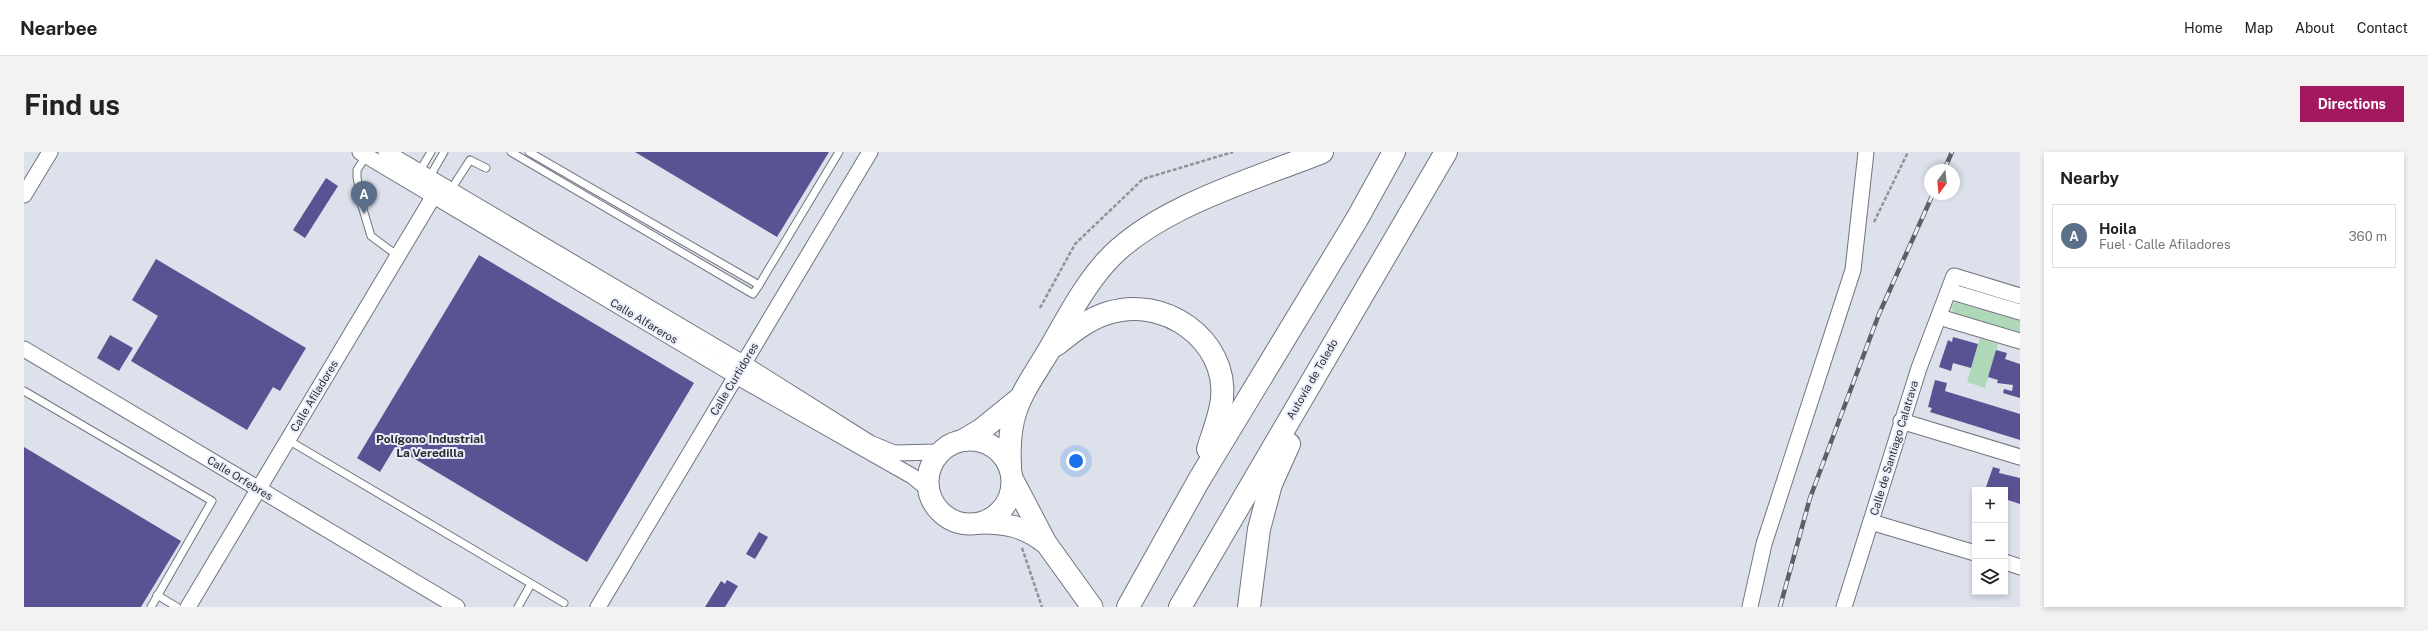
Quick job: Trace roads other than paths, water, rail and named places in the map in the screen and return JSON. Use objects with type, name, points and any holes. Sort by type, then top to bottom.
[{"type":"highway","points":[[1011,473],[1010,427],[1018,400],[1086,287],[1106,262],[1127,242],[1180,209],[1322,152]]},
{"type":"highway","points":[[1128,607],[1199,480],[1357,219],[1394,152]]},
{"type":"highway","name":"Autovía de Toledo","points":[[1180,607],[1446,152]]},
{"type":"highway","points":[[1047,352],[1090,321],[1108,313],[1126,309],[1159,312],[1190,327],[1202,338],[1213,356],[1220,376],[1222,398],[1199,480]]},
{"type":"highway","points":[[1249,607],[1259,529],[1269,492],[1305,409],[1305,392]]},
{"type":"highway","points":[[964,440],[981,430],[1018,400]]},
{"type":"street","points":[[24,195],[50,152]]},
{"type":"street","name":"Calle Curtidores","points":[[598,607],[870,152]]},
{"type":"street","points":[[1750,607],[1764,544],[1853,270],[1866,152]]},
{"type":"street","name":"Calle Alfareros","points":[[390,153],[435,184],[912,476],[928,489]]},
{"type":"street","name":"Calle Alfareros","points":[[363,154],[435,184]]},
{"type":"street","name":"Calle Afiladores","points":[[188,607],[398,256],[435,184]]},
{"type":"street","name":"Calle de Santiago Calatrava","points":[[1844,607],[1901,421],[1954,276],[2020,296]]},
{"type":"street","points":[[1949,291],[2020,312]]},
{"type":"street","points":[[1939,317],[2020,341]]},
{"type":"street","name":"Calle Orfebres","points":[[24,349],[457,607]]},
{"type":"street","name":"Calle Alfareros","points":[[739,370],[870,443],[894,453],[940,452]]},
{"type":"street","points":[[1901,421],[2020,457]]},
{"type":"street","points":[[1046,543],[1032,532],[1019,526],[980,523],[966,524],[952,520],[941,513],[932,502],[928,489],[928,476],[932,463],[940,452],[951,444],[964,440],[977,440],[991,445],[1002,454],[1046,543],[1092,607]]},
{"type":"street","points":[[980,523],[994,518],[1004,508],[1011,495],[1011,473]]},
{"type":"street","points":[[1871,522],[1972,552]]},
{"type":"street","points":[[2008,563],[2020,567]]},
{"type":"lane","points":[[431,152],[435,184]]},
{"type":"lane","points":[[435,184],[444,152]]},
{"type":"lane","points":[[511,152],[753,294],[839,152]]},
{"type":"lane","points":[[530,152],[758,286]]},
{"type":"lane","points":[[363,154],[357,177],[362,206],[371,236],[398,256]]},
{"type":"lane","points":[[435,184],[470,160],[486,168]]},
{"type":"lane","points":[[24,391],[212,501],[151,607]]},
{"type":"lane","points":[[288,440],[564,603]]},
{"type":"lane","points":[[518,607],[531,584]]},
{"type":"lane","points":[[158,595],[177,607]]},
{"type":"railway","points":[[1947,164],[1952,152]]},
{"type":"railway","points":[[1780,607],[1810,498],[1879,314],[1930,200]]},
{"type":"place","name":"Hoila","points":[[364,214]]},
{"type":"district","name":"Polígono Industrial La Veredilla","points":[[430,446]]}]
